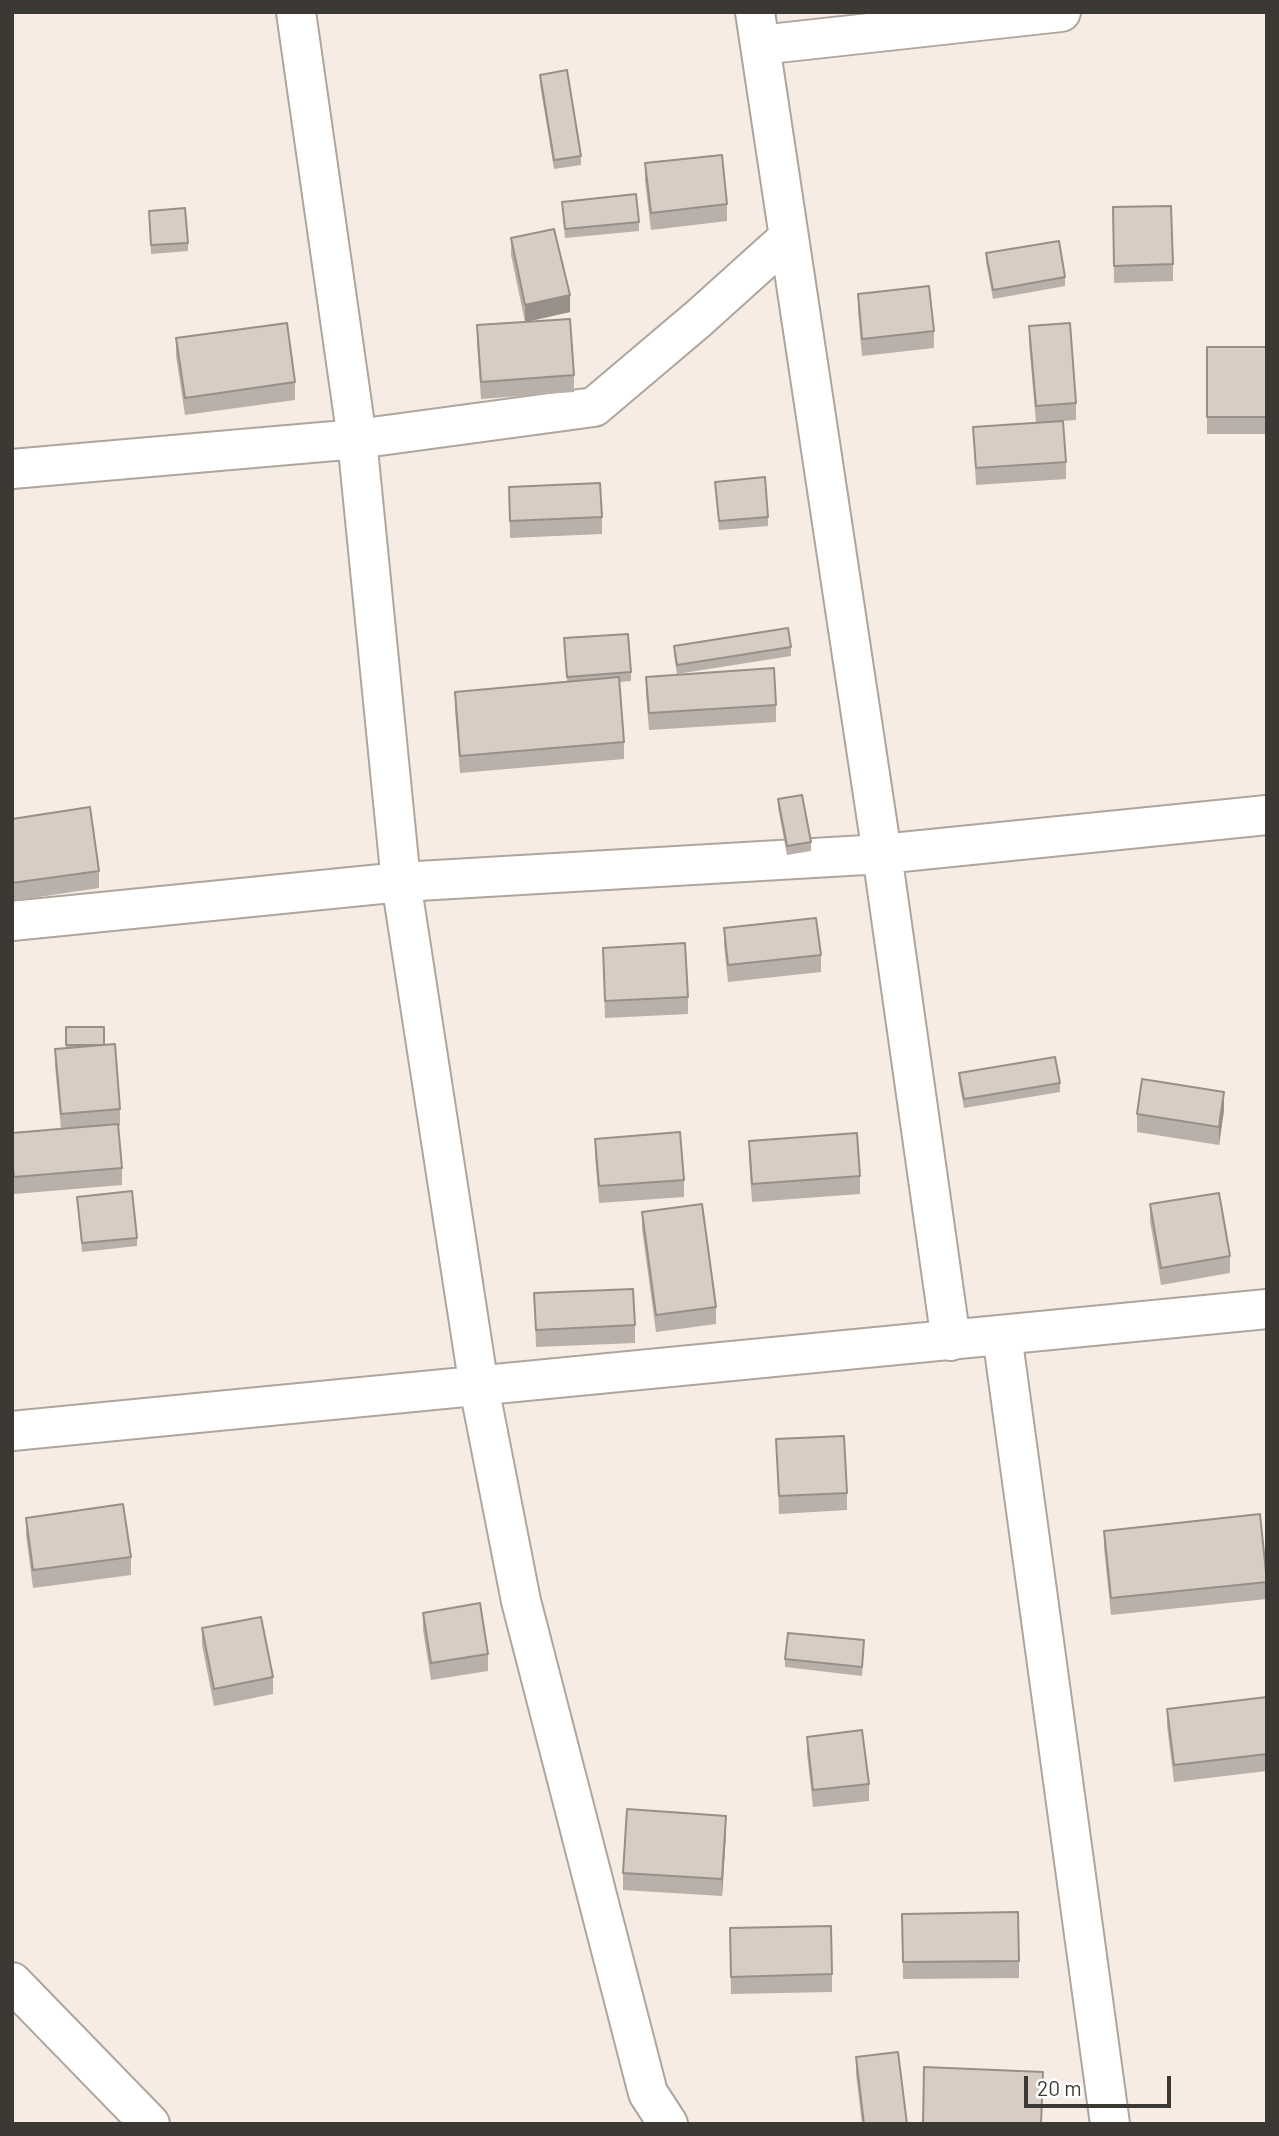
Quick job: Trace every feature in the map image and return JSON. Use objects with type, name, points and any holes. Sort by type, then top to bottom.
[{"type":"street","points":[[296,12],[357,439],[401,882],[479,1387],[521,1601],[648,2093],[668,2124]]},
{"type":"street","points":[[951,1341],[882,854],[758,28],[1061,12]]},
{"type":"street","points":[[12,469],[357,439],[594,407],[698,319],[788,237]]},
{"type":"street","points":[[12,921],[401,882],[882,854],[1267,815]]},
{"type":"street","points":[[12,1431],[1267,1309]]},
{"type":"street","points":[[1002,1335],[1110,2124]]},
{"type":"street","points":[[12,1982],[150,2124]]},
{"type":"building","points":[[567,70],[581,156],[554,160],[540,75]]},
{"type":"building","points":[[722,155],[727,204],[651,213],[645,163]]},
{"type":"building","points":[[636,194],[639,222],[565,229],[562,202]]},
{"type":"building","points":[[1171,206],[1173,264],[1114,266],[1113,207]]},
{"type":"building","points":[[185,208],[188,243],[151,245],[149,211]]},
{"type":"building","points":[[554,229],[570,295],[525,305],[511,238]]},
{"type":"building","points":[[1059,241],[1065,277],[993,290],[986,253]]},
{"type":"building","points":[[929,286],[934,331],[862,339],[858,294]]},
{"type":"building","points":[[570,319],[574,375],[481,382],[477,325]]},
{"type":"building","points":[[287,323],[295,382],[185,398],[176,338]]},
{"type":"building","points":[[1070,323],[1076,403],[1036,406],[1029,326]]},
{"type":"building","points":[[1207,347],[1267,347],[1267,417],[1207,417]]},
{"type":"building","points":[[1063,421],[1066,462],[976,468],[973,427]]},
{"type":"building","points":[[765,477],[768,517],[719,521],[715,482]]},
{"type":"building","points":[[600,483],[602,517],[510,521],[509,487]]},
{"type":"building","points":[[788,628],[791,647],[677,665],[674,646]]},
{"type":"building","points":[[628,634],[631,672],[567,677],[564,638]]},
{"type":"building","points":[[774,668],[776,705],[649,713],[646,677]]},
{"type":"building","points":[[619,677],[624,742],[460,756],[455,692]]},
{"type":"building","points":[[802,795],[811,842],[787,846],[778,799]]},
{"type":"building","points":[[90,807],[99,871],[12,883],[12,819]]},
{"type":"building","points":[[816,918],[821,955],[728,965],[724,928]]},
{"type":"building","points":[[685,943],[688,997],[605,1001],[603,948]]},
{"type":"building","points":[[66,1027],[104,1027],[104,1045],[66,1045]]},
{"type":"building","points":[[115,1044],[120,1109],[61,1114],[55,1049]]},
{"type":"building","points":[[1055,1057],[1060,1083],[964,1099],[959,1073]]},
{"type":"building","points":[[1142,1079],[1224,1092],[1219,1127],[1137,1114]]},
{"type":"building","points":[[118,1124],[122,1168],[14,1177],[12,1133]]},
{"type":"building","points":[[680,1132],[684,1180],[599,1186],[595,1139]]},
{"type":"building","points":[[857,1133],[860,1176],[752,1184],[749,1141]]},
{"type":"building","points":[[132,1191],[137,1238],[82,1243],[77,1197]]},
{"type":"building","points":[[1219,1193],[1230,1256],[1161,1268],[1150,1204]]},
{"type":"building","points":[[702,1204],[716,1307],[656,1315],[642,1212]]},
{"type":"building","points":[[633,1289],[635,1325],[536,1330],[534,1293]]},
{"type":"building","points":[[844,1436],[847,1493],[779,1496],[776,1439]]},
{"type":"building","points":[[123,1504],[131,1557],[33,1570],[26,1518]]},
{"type":"building","points":[[1260,1514],[1267,1582],[1111,1598],[1104,1531]]},
{"type":"building","points":[[480,1603],[488,1654],[431,1663],[423,1613]]},
{"type":"building","points":[[261,1617],[273,1677],[214,1689],[202,1628]]},
{"type":"building","points":[[788,1633],[864,1640],[862,1667],[785,1659]]},
{"type":"building","points":[[1267,1697],[1267,1754],[1174,1765],[1167,1709]]},
{"type":"building","points":[[862,1730],[869,1784],[813,1790],[807,1737]]},
{"type":"building","points":[[627,1809],[726,1816],[722,1879],[623,1873]]},
{"type":"building","points":[[1018,1912],[1019,1961],[903,1962],[902,1914]]},
{"type":"building","points":[[831,1926],[832,1974],[731,1977],[730,1928]]},
{"type":"building","points":[[898,2052],[907,2124],[864,2124],[856,2057]]},
{"type":"building","points":[[924,2067],[1043,2072],[1041,2124],[923,2124]]}]
